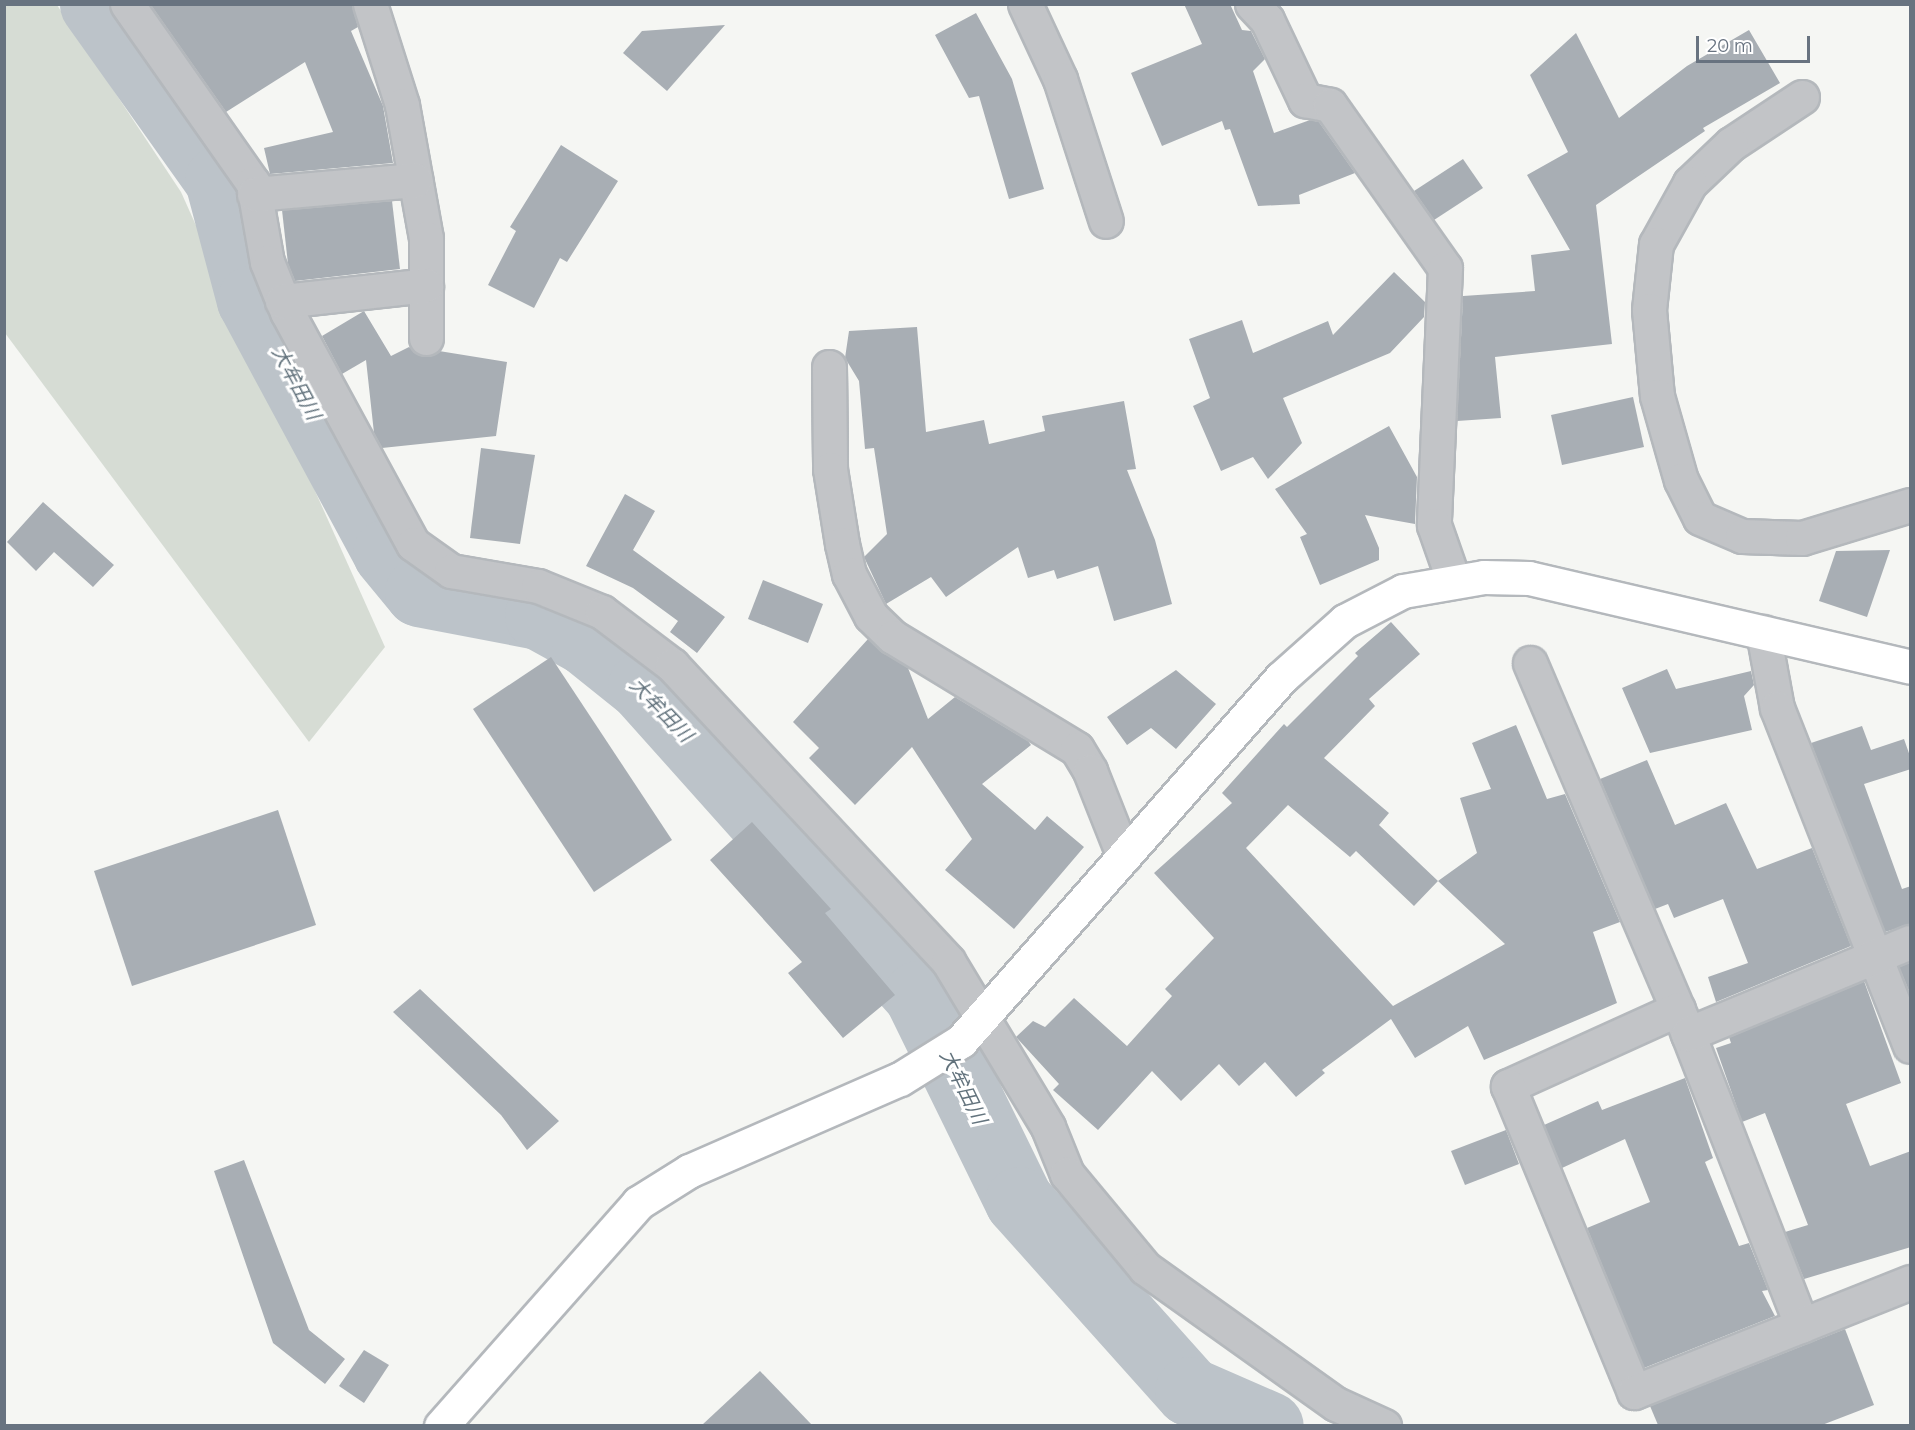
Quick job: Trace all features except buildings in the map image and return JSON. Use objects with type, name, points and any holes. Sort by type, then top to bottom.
[{"type":"street","points":[[127,4],[253,183],[267,262],[282,301],[413,544],[451,571],[538,586],[602,612],[672,664],[948,961],[981,1020],[1048,1127],[1067,1174],[1145,1268],[1345,1415],[1384,1425]]},
{"type":"street","points":[[369,4],[402,105],[426,238],[426,338]]},
{"type":"street","points":[[1025,4],[1060,79],[1106,221]]},
{"type":"street","points":[[1252,4],[1267,20],[1305,100],[1329,105],[1445,268],[1434,525],[1454,582]]},
{"type":"street","points":[[1803,97],[1731,144],[1690,183],[1656,244],[1649,310],[1657,396],[1681,480],[1700,518],[1743,536],[1802,538],[1911,505]]},
{"type":"street","points":[[254,194],[415,180]]},
{"type":"street","points":[[282,301],[426,285]]},
{"type":"street","points":[[829,367],[830,469],[835,501],[849,574],[872,616],[893,637],[1077,749],[1090,771],[1124,857]]},
{"type":"street","points":[[441,1425],[638,1203],[689,1171],[900,1079],[961,1041],[1281,678],[1344,621],[1403,591],[1484,577],[1529,578],[1911,667]]},
{"type":"street","points":[[1763,632],[1777,708],[1873,957],[1911,1046]]},
{"type":"street","points":[[1530,663],[1683,1022],[1802,1326]]},
{"type":"street","points":[[1911,942],[1508,1086],[1634,1392],[1911,1282]]},
{"type":"shaded area","points":[[5,4],[57,5],[181,192],[385,647],[309,742],[5,333]]},
{"type":"waterway","name":"大牟田川","points":[[94,4],[219,180],[251,300],[387,553],[419,592],[539,615],[586,641],[642,686],[918,995],[1019,1201],[1189,1391],[1269,1426]]}]
